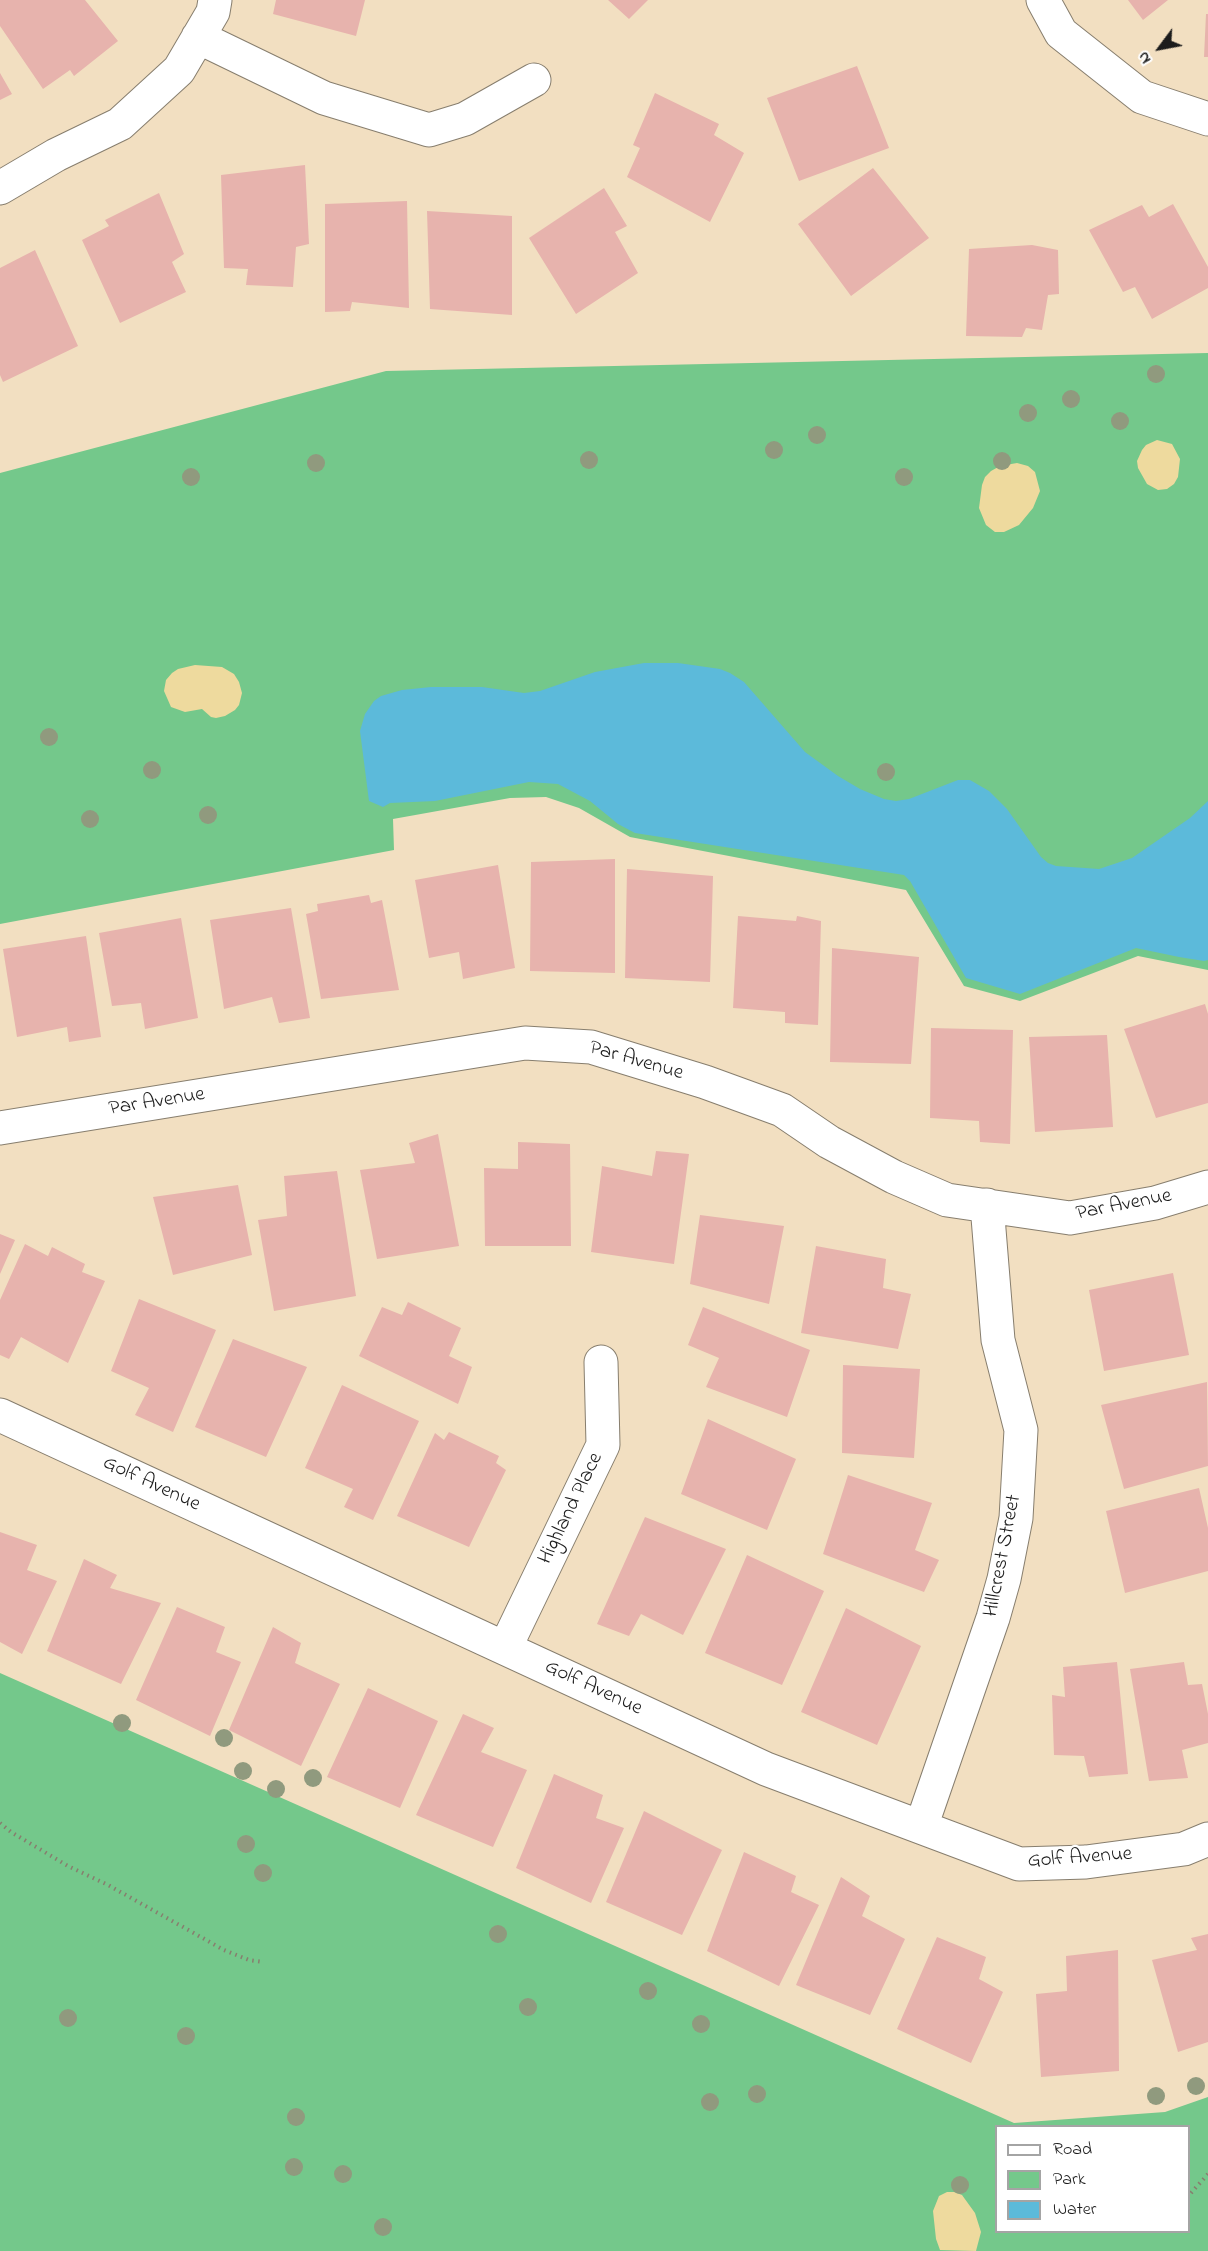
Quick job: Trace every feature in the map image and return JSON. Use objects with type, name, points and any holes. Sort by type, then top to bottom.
[{"type":"street","points":[[0,188],[56,155],[120,124],[179,70],[213,12],[215,0]]},
{"type":"street","points":[[1043,0],[1061,33],[1142,97],[1208,119]]},
{"type":"street","points":[[198,37],[324,98],[429,130],[465,119],[534,80]]},
{"type":"street","name":"Par Avenue","points":[[0,1128],[525,1043],[591,1047],[705,1082],[782,1110],[829,1142],[894,1177],[947,1200],[1070,1218],[1155,1203],[1208,1187]]},
{"type":"street","name":"Hillcrest Street","points":[[921,1827],[993,1618],[1004,1579],[1016,1518],[1021,1430],[998,1340],[987,1205]]},
{"type":"street","name":"Highland Place","points":[[505,1648],[603,1445],[601,1362]]},
{"type":"street","name":"Golf Avenue","points":[[0,1415],[766,1769],[1019,1864],[1086,1862],[1184,1850],[1208,1839]]},
{"type":"path","points":[[0,1823],[68,1866],[108,1885],[224,1950],[249,1960],[263,1962]]},
{"type":"path","points":[[1191,2193],[1208,2174]]},
{"type":"green space","points":[[1208,353],[1208,970],[1138,956],[1020,1001],[964,986],[906,890],[630,837],[579,808],[546,797],[510,798],[393,819],[394,850],[0,924],[0,473],[386,371]]},
{"type":"green space","points":[[0,1673],[1014,2123],[1165,2112],[1208,2097],[1208,2251],[0,2251]]},
{"type":"sand","points":[[1157,440],[1172,444],[1180,459],[1178,477],[1174,484],[1167,489],[1158,490],[1147,484],[1138,468],[1137,461],[1146,445]]},
{"type":"sand","points":[[1017,463],[1028,466],[1035,472],[1040,491],[1033,508],[1019,525],[1004,532],[995,532],[986,525],[979,508],[982,485],[985,477],[991,471],[1000,466]]},
{"type":"sand","points":[[195,665],[222,667],[234,674],[242,693],[235,710],[216,718],[211,717],[202,709],[185,712],[171,707],[164,691],[166,680],[178,669]]},
{"type":"sand","points":[[947,2192],[962,2195],[975,2213],[981,2232],[976,2251],[940,2250],[936,2239],[933,2211],[939,2196]]},
{"type":"water","points":[[644,663],[678,663],[720,669],[730,673],[744,682],[805,752],[838,776],[884,799],[896,801],[909,799],[958,780],[970,780],[989,791],[1007,809],[1041,857],[1056,866],[1099,869],[1132,858],[1190,818],[1208,801],[1208,960],[1179,957],[1136,948],[1020,994],[966,978],[910,881],[904,875],[635,833],[618,824],[590,801],[558,784],[529,782],[435,801],[390,803],[383,807],[369,801],[360,731],[365,714],[374,701],[381,696],[402,690],[431,687],[482,687],[524,693],[540,691],[595,672]]},
{"type":"building","points":[[0,0],[85,0],[118,41],[74,76],[70,70],[43,89],[0,26]]},
{"type":"building","points":[[276,0],[365,0],[356,36],[273,14]]},
{"type":"building","points":[[608,0],[648,0],[629,19]]},
{"type":"building","points":[[1128,0],[1168,0],[1143,20]]},
{"type":"building","points":[[1206,14],[1208,14],[1208,57],[1204,57]]},
{"type":"building","points":[[857,66],[889,148],[799,181],[767,98]]},
{"type":"building","points":[[0,73],[12,94],[0,100]]},
{"type":"building","points":[[655,93],[719,124],[714,135],[744,153],[710,222],[627,177],[640,148],[633,145]]},
{"type":"building","points":[[305,165],[309,244],[296,247],[293,287],[246,285],[248,269],[224,268],[221,175]]},
{"type":"building","points":[[873,168],[929,238],[851,296],[798,224]]},
{"type":"building","points":[[604,188],[627,226],[615,232],[638,273],[576,314],[529,238]]},
{"type":"building","points":[[159,193],[184,254],[172,262],[186,292],[120,323],[82,240],[109,226],[105,220]]},
{"type":"building","points":[[407,201],[409,308],[352,302],[350,311],[325,312],[325,204]]},
{"type":"building","points":[[1173,204],[1208,267],[1208,288],[1152,319],[1135,287],[1123,292],[1089,230],[1142,205],[1149,217]]},
{"type":"building","points":[[427,211],[512,216],[512,315],[430,309]]},
{"type":"building","points":[[1032,245],[1058,250],[1059,294],[1048,295],[1042,330],[1026,328],[1022,337],[966,336],[969,249]]},
{"type":"building","points":[[35,250],[78,346],[3,382],[0,375],[0,268]]},
{"type":"building","points":[[615,859],[615,973],[530,971],[531,862]]},
{"type":"building","points":[[498,865],[515,968],[463,979],[459,952],[429,958],[415,880]]},
{"type":"building","points":[[627,869],[713,876],[710,982],[625,978]]},
{"type":"building","points":[[369,895],[371,903],[382,900],[399,990],[321,999],[306,914],[318,911],[317,904]]},
{"type":"building","points":[[291,908],[310,1018],[279,1023],[272,997],[224,1009],[210,920]]},
{"type":"building","points":[[738,916],[796,921],[797,916],[821,921],[818,1025],[785,1023],[785,1012],[733,1008]]},
{"type":"building","points":[[181,918],[198,1018],[145,1029],[141,1003],[112,1006],[99,933]]},
{"type":"building","points":[[86,936],[101,1037],[69,1042],[67,1027],[17,1037],[3,949]]},
{"type":"building","points":[[832,948],[919,957],[911,1064],[830,1062]]},
{"type":"building","points":[[1205,1004],[1208,1014],[1208,1103],[1156,1118],[1124,1029]]},
{"type":"building","points":[[931,1028],[1013,1030],[1010,1144],[980,1142],[979,1121],[930,1118]]},
{"type":"building","points":[[1107,1035],[1113,1127],[1035,1132],[1029,1037]]},
{"type":"building","points":[[438,1134],[459,1246],[377,1259],[360,1170],[415,1163],[409,1143]]},
{"type":"building","points":[[518,1142],[570,1144],[571,1246],[485,1246],[484,1168],[518,1169]]},
{"type":"building","points":[[656,1151],[689,1154],[674,1264],[591,1252],[602,1166],[652,1176]]},
{"type":"building","points":[[337,1171],[356,1296],[274,1311],[258,1220],[287,1216],[284,1176]]},
{"type":"building","points":[[238,1185],[252,1255],[173,1275],[153,1197]]},
{"type":"building","points":[[700,1215],[784,1226],[769,1304],[690,1284]]},
{"type":"building","points":[[0,1234],[15,1240],[0,1274]]},
{"type":"building","points":[[25,1244],[48,1256],[52,1247],[85,1264],[82,1272],[105,1281],[68,1363],[21,1337],[9,1359],[0,1355],[0,1300]]},
{"type":"building","points":[[816,1246],[886,1259],[883,1288],[911,1294],[898,1349],[801,1333]]},
{"type":"building","points":[[1173,1273],[1189,1355],[1104,1371],[1089,1290]]},
{"type":"building","points":[[139,1299],[216,1330],[173,1432],[135,1415],[149,1388],[111,1371]]},
{"type":"building","points":[[408,1302],[461,1328],[449,1356],[472,1367],[458,1404],[359,1356],[382,1307],[402,1315]]},
{"type":"building","points":[[703,1307],[810,1350],[787,1417],[706,1387],[719,1358],[688,1345]]},
{"type":"building","points":[[233,1339],[307,1367],[266,1457],[195,1427]]},
{"type":"building","points":[[843,1365],[920,1369],[914,1458],[842,1453]]},
{"type":"building","points":[[1207,1382],[1208,1466],[1124,1489],[1101,1405]]},
{"type":"building","points":[[342,1385],[419,1421],[373,1520],[344,1507],[353,1489],[305,1468]]},
{"type":"building","points":[[708,1419],[796,1459],[767,1530],[681,1494]]},
{"type":"building","points":[[449,1432],[499,1456],[496,1463],[506,1470],[469,1547],[397,1516],[435,1433],[444,1440]]},
{"type":"building","points":[[848,1475],[932,1503],[915,1550],[939,1560],[924,1592],[823,1554]]},
{"type":"building","points":[[1199,1488],[1208,1528],[1208,1571],[1125,1593],[1106,1511]]},
{"type":"building","points":[[645,1517],[726,1549],[683,1635],[641,1614],[629,1636],[597,1624]]},
{"type":"building","points":[[0,1532],[37,1545],[27,1570],[57,1581],[22,1654],[0,1642]]},
{"type":"building","points":[[747,1555],[824,1591],[782,1685],[705,1653]]},
{"type":"building","points":[[84,1559],[117,1575],[110,1588],[161,1603],[121,1684],[47,1651]]},
{"type":"building","points":[[177,1607],[225,1627],[216,1652],[241,1662],[210,1736],[136,1700]]},
{"type":"building","points":[[846,1608],[921,1646],[877,1745],[801,1712]]},
{"type":"building","points":[[273,1627],[301,1643],[295,1663],[340,1684],[301,1766],[229,1730]]},
{"type":"building","points":[[1117,1662],[1128,1774],[1089,1777],[1084,1756],[1054,1755],[1052,1695],[1065,1697],[1063,1667]]},
{"type":"building","points":[[1184,1662],[1188,1685],[1202,1684],[1208,1714],[1208,1743],[1182,1750],[1188,1778],[1149,1781],[1130,1669]]},
{"type":"building","points":[[368,1688],[438,1721],[400,1808],[327,1777]]},
{"type":"building","points":[[463,1714],[494,1728],[481,1752],[527,1770],[493,1847],[416,1815]]},
{"type":"building","points":[[554,1774],[603,1795],[596,1818],[624,1828],[591,1903],[516,1868]]},
{"type":"building","points":[[644,1811],[722,1850],[682,1935],[606,1902]]},
{"type":"building","points":[[744,1852],[796,1876],[791,1892],[819,1905],[779,1986],[707,1951]]},
{"type":"building","points":[[841,1877],[870,1896],[862,1916],[905,1939],[870,2015],[796,1985]]},
{"type":"building","points":[[1208,1934],[1208,2042],[1178,2052],[1152,1960],[1197,1950],[1191,1938]]},
{"type":"building","points":[[937,1937],[986,1957],[979,1979],[1003,1992],[971,2063],[897,2029]]},
{"type":"building","points":[[1118,1950],[1119,2071],[1041,2077],[1036,1994],[1067,1991],[1066,1956]]}]
